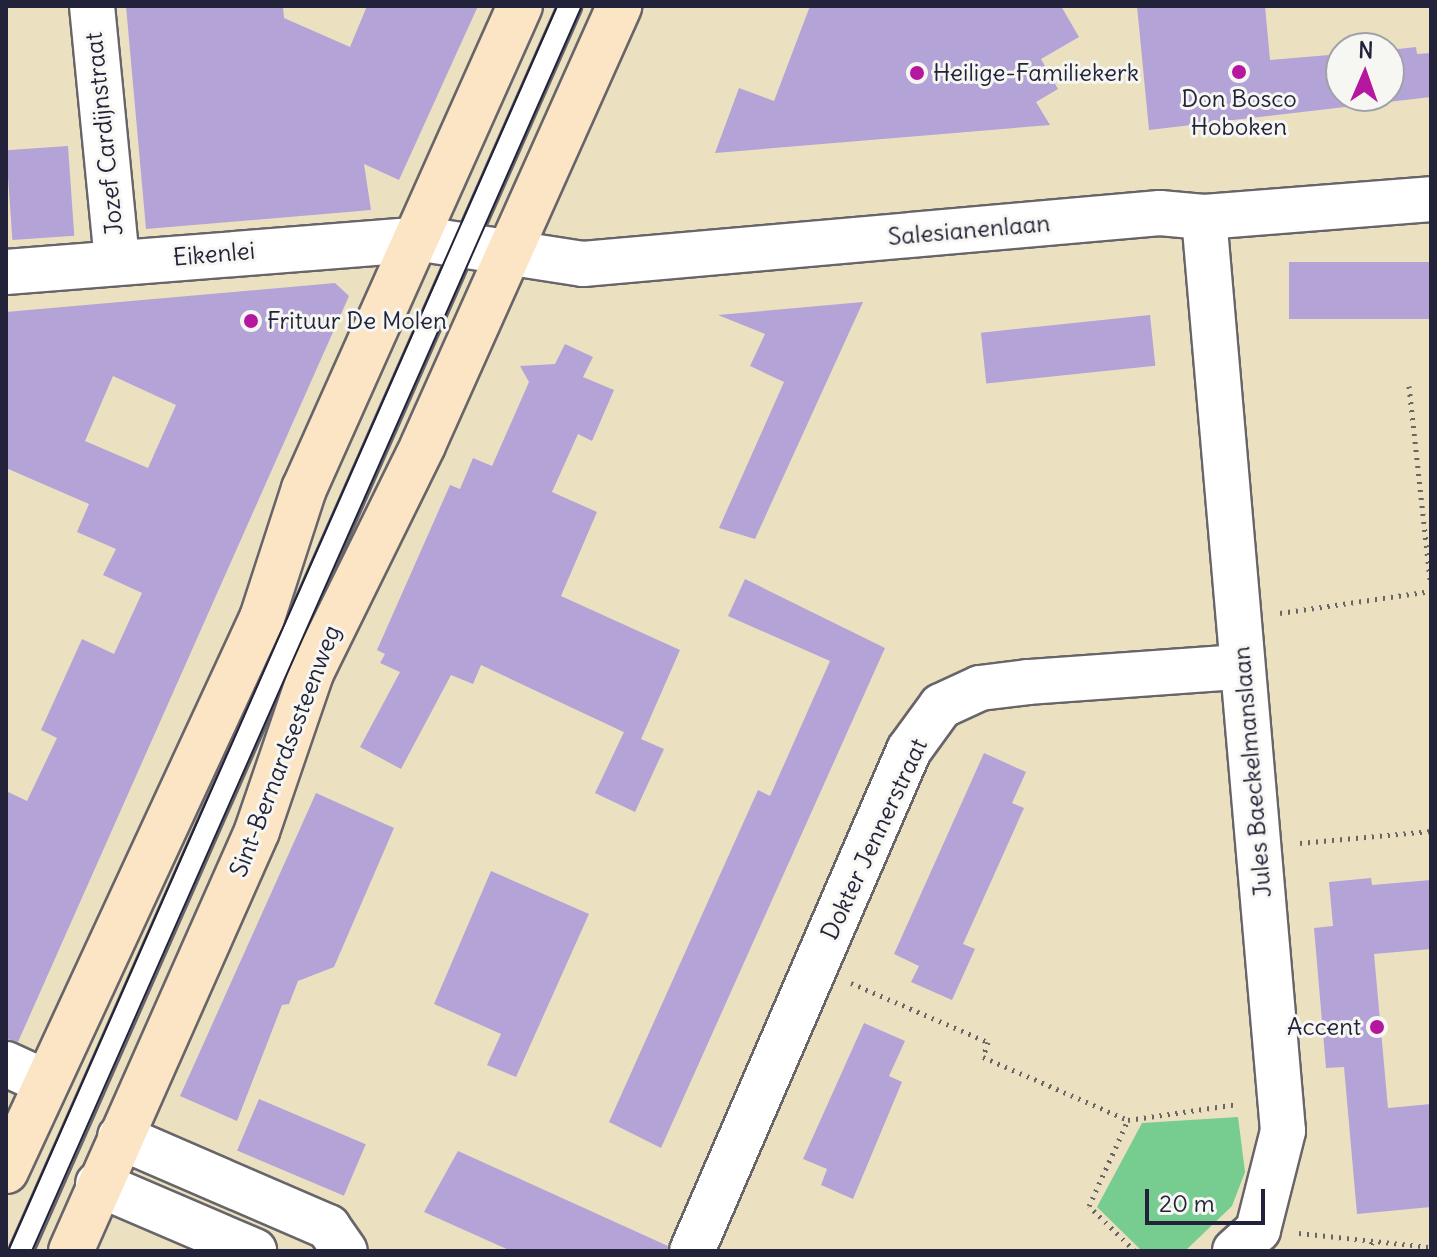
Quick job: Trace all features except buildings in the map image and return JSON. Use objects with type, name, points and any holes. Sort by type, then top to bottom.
[{"type":"main road","points":[[6,1171],[106,942],[163,842],[276,584],[304,489],[422,239],[520,6]]},
{"type":"main road","name":"Sint-Bernardsesteenweg","points":[[71,1251],[98,1184],[257,831],[311,673],[508,255],[619,6]]},
{"type":"street","name":"Jozef Cardijnstraat","points":[[92,6],[117,263]]},
{"type":"street","name":"Salesianenlaan","points":[[508,255],[583,264],[1160,213],[1204,217],[1431,199]]},
{"type":"street","name":"Jules Baeckelmanslaan","points":[[1204,217],[1240,619],[1238,664],[1259,847],[1283,1131],[1246,1240]]},
{"type":"street","name":"Eikenlei","points":[[6,272],[422,239]]},
{"type":"street","points":[[422,239],[508,255]]},
{"type":"street","name":"Dokter Jennerstraat","points":[[692,1251],[909,750],[941,706],[980,688],[1238,664]]},
{"type":"street","points":[[6,1064],[45,1082]]},
{"type":"street","points":[[120,1137],[328,1227],[345,1251]]},
{"type":"street","points":[[199,1228],[218,1179]]},
{"type":"street","points":[[98,1184],[254,1251]]},
{"type":"lane","points":[[21,1251],[570,6]]},
{"type":"path","points":[[1240,619],[1431,590],[1409,386]]},
{"type":"path","points":[[1259,847],[1431,831]]},
{"type":"path","points":[[815,968],[988,1042],[983,1057],[1128,1120]]},
{"type":"path","points":[[1135,1251],[1089,1206],[1128,1120],[1146,1112],[1281,1101]]},
{"type":"path","points":[[1246,1240],[1373,1241],[1431,1247]]},
{"type":"path","points":[[1367,1251],[1373,1241]]},
{"type":"green space","points":[[1238,1117],[1245,1172],[1232,1206],[1185,1251],[1142,1251],[1097,1207],[1142,1123]]},
{"type":"tram line","points":[[8,1251],[557,6]]},
{"type":"tram line","points":[[32,1251],[582,6]]},
{"type":"place","name":"Don Bosco Hoboken","points":[[1239,72]]},
{"type":"place","name":"Heilige-Familiekerk","points":[[917,73]]},
{"type":"place","name":"Frituur De Molen","points":[[251,321]]},
{"type":"place","name":"Accent","points":[[1377,1027]]}]
